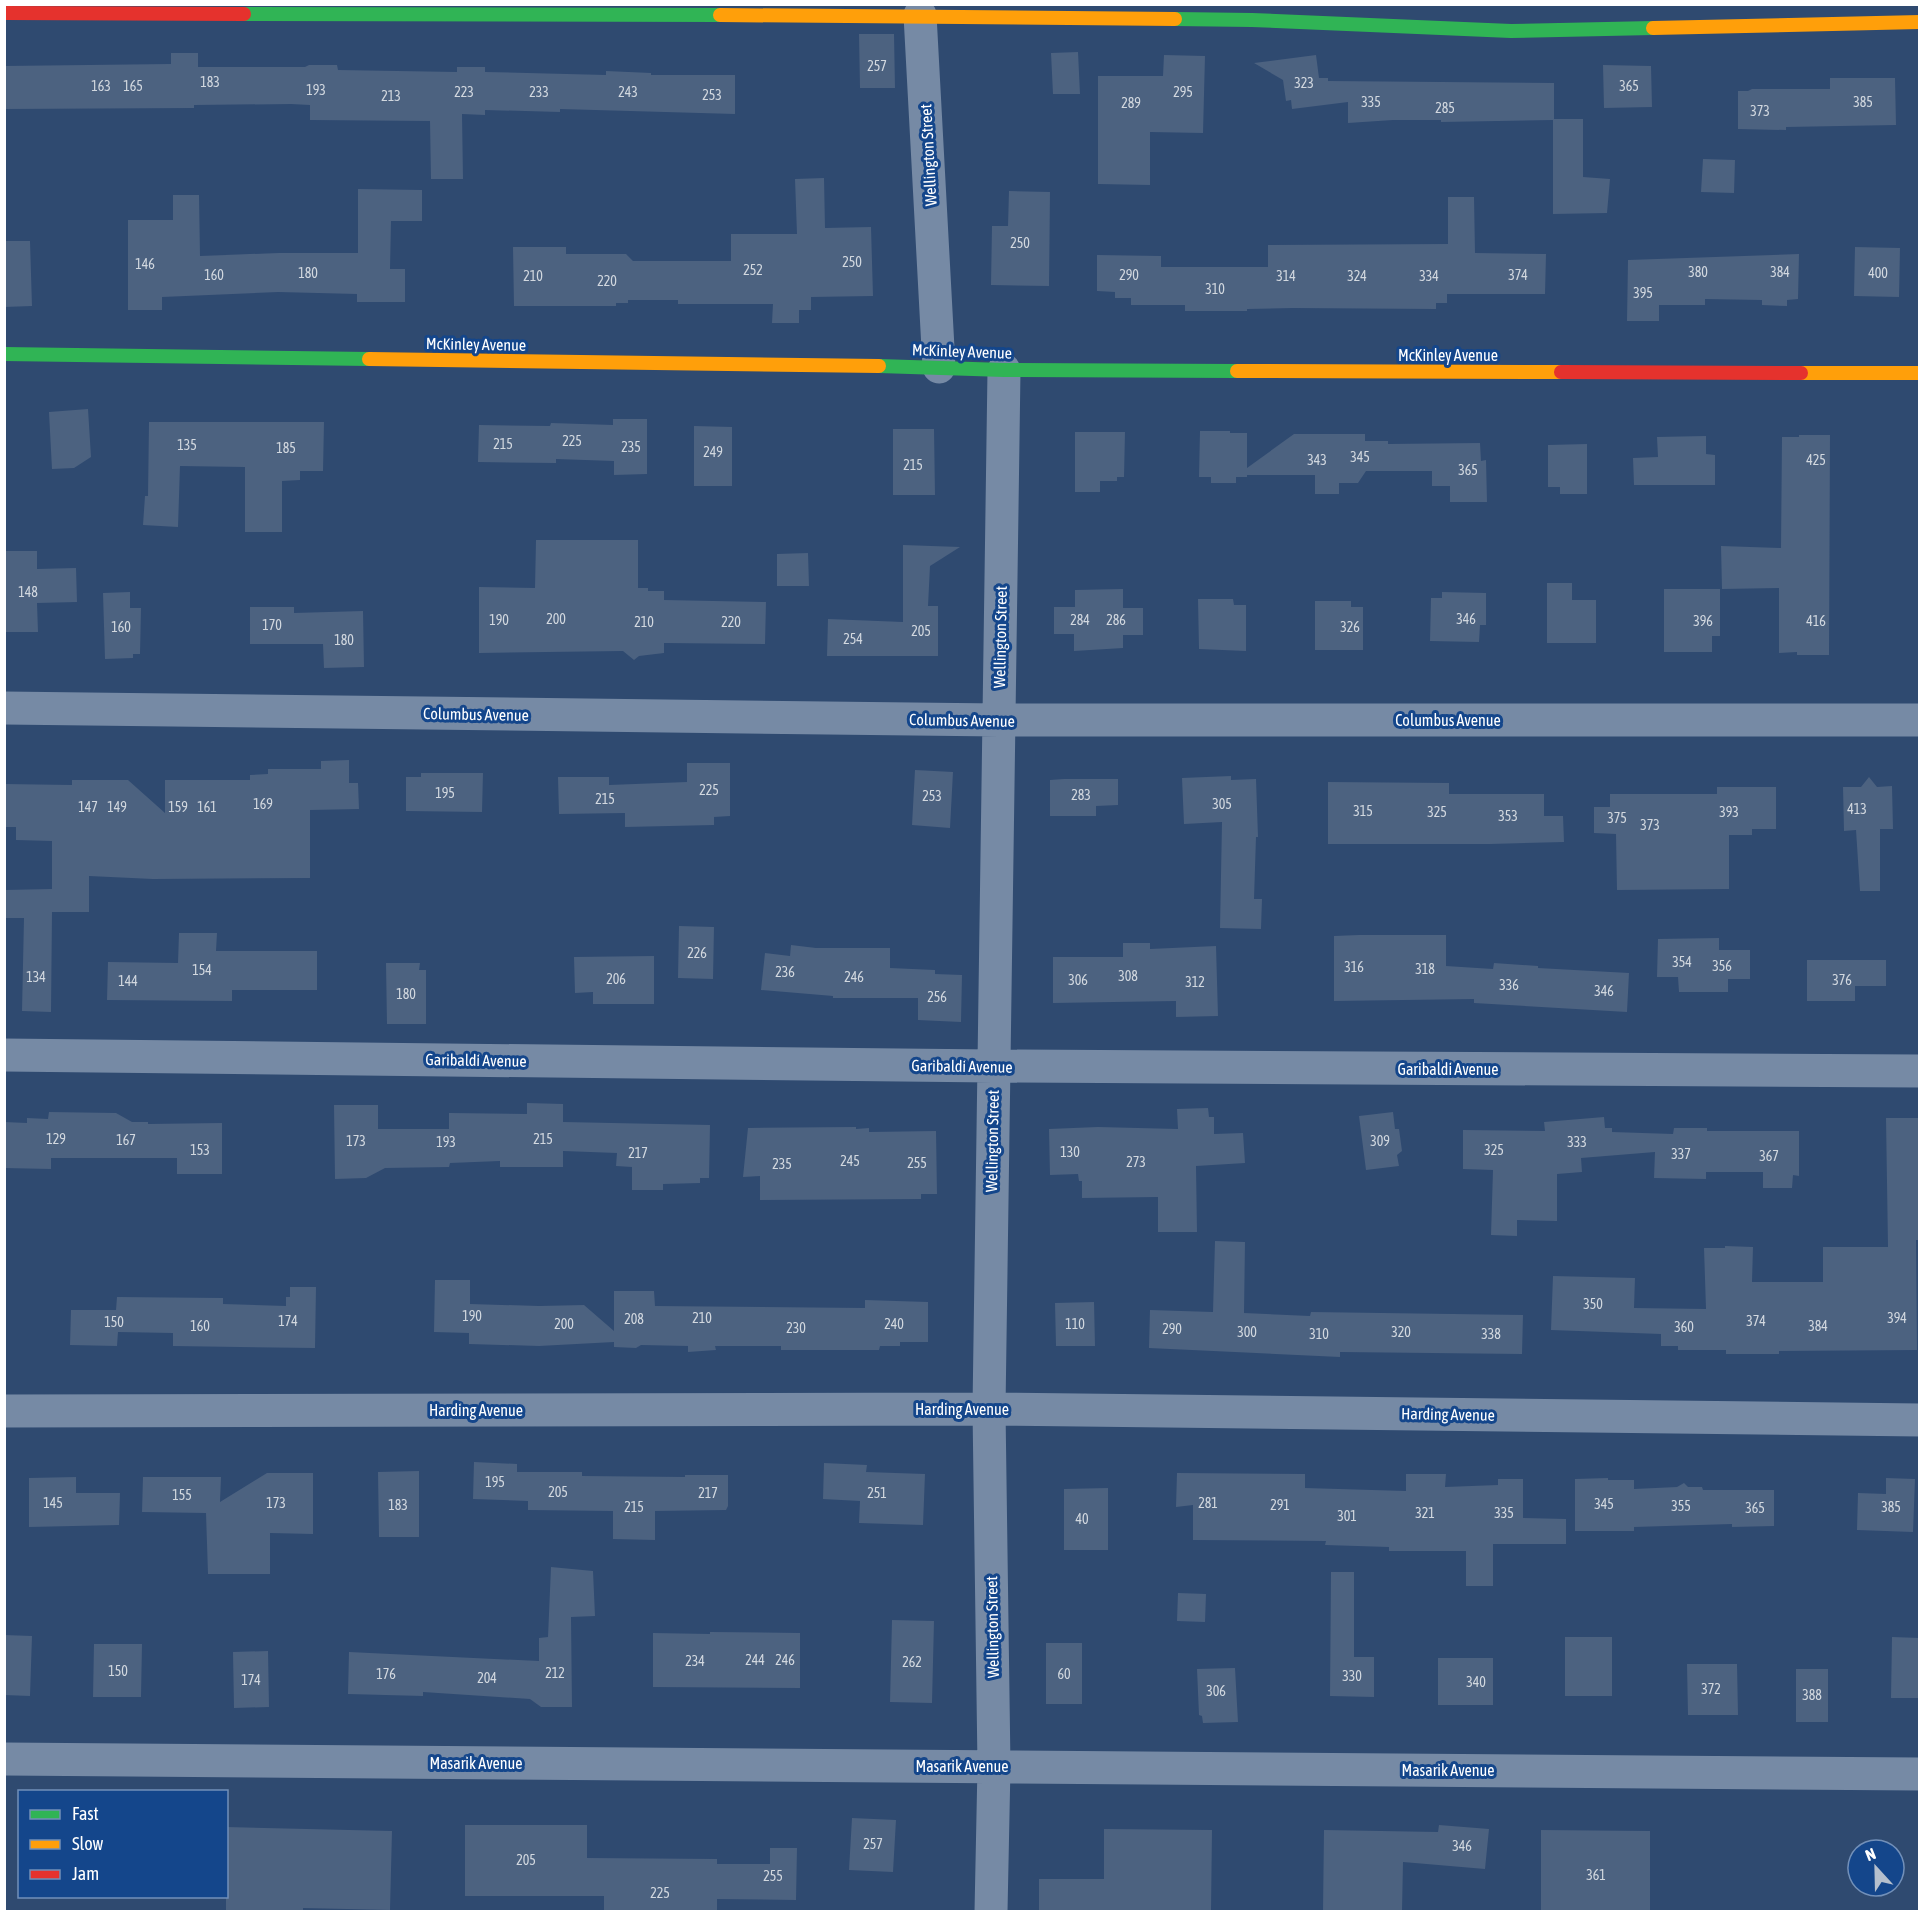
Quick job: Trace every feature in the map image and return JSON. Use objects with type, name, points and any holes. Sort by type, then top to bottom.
[{"type":"street","points":[[4,13],[920,15],[1252,20],[1511,31],[1920,22]]},
{"type":"street","name":"Wellington Street","points":[[920,15],[939,367]]},
{"type":"street","name":"McKinley Avenue","points":[[4,354],[939,367],[1004,370],[1920,373]]},
{"type":"street","name":"Wellington Street","points":[[991,1911],[994,1766],[989,1409],[1004,370]]},
{"type":"street","name":"Columbus Avenue","points":[[4,708],[999,720],[1920,720]]},
{"type":"street","name":"Garibaldi Avenue","points":[[4,1055],[993,1066],[1920,1071]]},
{"type":"street","name":"Harding Avenue","points":[[4,1411],[989,1409],[1920,1420]]},
{"type":"street","name":"Masarik Avenue","points":[[4,1759],[1920,1774]]},
{"type":"building","points":[[859,34],[894,34],[895,88],[860,88]]},
{"type":"building","points":[[1078,52],[1080,94],[1053,94],[1051,53]]},
{"type":"building","points":[[171,53],[198,53],[198,67],[337,65],[338,70],[457,72],[457,67],[485,67],[485,72],[606,75],[606,71],[651,73],[651,75],[735,75],[735,114],[560,109],[560,112],[485,110],[485,115],[462,114],[463,179],[431,179],[430,121],[310,120],[310,105],[291,104],[194,105],[194,108],[4,109],[4,66],[171,64]]},
{"type":"building","points":[[1164,55],[1205,56],[1203,133],[1150,132],[1150,185],[1098,184],[1098,76],[1163,76]]},
{"type":"building","points":[[1316,55],[1319,78],[1328,78],[1328,81],[1554,83],[1554,119],[1583,119],[1583,177],[1610,179],[1607,213],[1553,214],[1553,120],[1441,122],[1441,120],[1393,120],[1348,123],[1348,102],[1292,109],[1291,100],[1286,101],[1283,80],[1254,63]]},
{"type":"building","points":[[1603,65],[1651,66],[1652,107],[1604,108]]},
{"type":"building","points":[[1830,78],[1895,78],[1896,125],[1786,127],[1786,130],[1738,129],[1738,91],[1830,89]]},
{"type":"building","points":[[1703,159],[1735,160],[1734,193],[1701,192]]},
{"type":"building","points":[[824,178],[825,228],[871,227],[873,296],[811,297],[811,310],[799,310],[799,323],[772,323],[773,304],[678,304],[678,300],[628,300],[628,303],[616,303],[616,306],[514,306],[513,247],[566,247],[566,254],[626,254],[633,261],[731,261],[731,234],[797,234],[795,179]]},
{"type":"building","points":[[358,189],[422,190],[422,221],[391,221],[390,269],[405,269],[405,302],[357,302],[357,294],[278,292],[162,297],[162,310],[128,310],[128,220],[173,220],[173,195],[199,195],[200,256],[358,253]]},
{"type":"building","points":[[1009,191],[1050,192],[1049,286],[991,285],[992,226],[1008,226]]},
{"type":"building","points":[[1448,197],[1474,197],[1475,253],[1546,254],[1545,294],[1447,294],[1447,303],[1436,303],[1436,309],[1293,308],[1185,311],[1185,305],[1131,305],[1131,298],[1115,298],[1115,292],[1097,291],[1097,255],[1161,256],[1161,267],[1268,267],[1268,245],[1448,244]]},
{"type":"building","points":[[4,241],[30,241],[32,306],[4,307]]},
{"type":"building","points":[[1855,247],[1900,248],[1899,297],[1854,296]]},
{"type":"building","points":[[1799,254],[1798,299],[1787,300],[1787,306],[1762,305],[1762,300],[1705,299],[1705,305],[1659,305],[1659,321],[1627,321],[1628,260]]},
{"type":"building","points":[[88,409],[91,457],[74,468],[52,469],[49,412]]},
{"type":"building","points":[[613,419],[647,419],[647,474],[614,475],[614,461],[556,459],[556,463],[478,462],[479,425],[550,426],[551,423],[613,425]]},
{"type":"building","points":[[149,422],[324,422],[323,471],[300,471],[300,480],[282,481],[282,532],[245,532],[245,467],[180,466],[178,527],[143,525],[145,496],[148,496]]},
{"type":"building","points":[[694,426],[732,427],[732,486],[694,486]]},
{"type":"building","points":[[893,429],[934,429],[935,495],[893,495]]},
{"type":"building","points":[[1200,431],[1247,433],[1247,468],[1294,434],[1365,434],[1365,441],[1388,441],[1388,444],[1480,443],[1481,461],[1486,460],[1487,502],[1450,502],[1450,486],[1432,486],[1432,471],[1366,471],[1358,483],[1339,483],[1339,494],[1315,494],[1315,475],[1247,475],[1247,477],[1236,477],[1236,483],[1211,483],[1211,477],[1199,477]]},
{"type":"building","points":[[1075,432],[1125,432],[1124,477],[1117,477],[1117,481],[1100,481],[1100,492],[1075,492]]},
{"type":"building","points":[[1799,435],[1830,435],[1829,655],[1779,653],[1779,588],[1722,589],[1721,546],[1781,548],[1782,437],[1799,437]]},
{"type":"building","points":[[1706,436],[1706,454],[1715,455],[1715,485],[1634,485],[1633,458],[1658,457],[1657,437]]},
{"type":"building","points":[[1587,444],[1587,494],[1560,494],[1560,487],[1548,487],[1548,445]]},
{"type":"building","points":[[536,540],[638,540],[638,588],[648,588],[648,591],[664,591],[664,600],[766,602],[765,644],[664,643],[664,653],[639,656],[634,660],[623,651],[479,653],[479,587],[535,588]]},
{"type":"building","points":[[903,545],[960,547],[930,566],[928,606],[938,606],[938,656],[827,656],[828,619],[903,622]]},
{"type":"building","points":[[4,551],[37,551],[37,569],[76,568],[77,602],[37,603],[38,632],[4,632]]},
{"type":"building","points":[[808,553],[809,586],[777,586],[777,554]]},
{"type":"building","points":[[1547,583],[1572,583],[1572,600],[1596,600],[1596,643],[1547,643]]},
{"type":"building","points":[[1123,589],[1123,608],[1143,608],[1143,635],[1123,635],[1123,648],[1074,651],[1074,634],[1054,634],[1054,607],[1075,607],[1075,590]]},
{"type":"building","points":[[1664,589],[1720,589],[1720,636],[1712,636],[1712,652],[1664,652]]},
{"type":"building","points":[[130,592],[130,608],[141,608],[140,654],[133,654],[133,658],[105,659],[103,593]]},
{"type":"building","points":[[1442,592],[1486,593],[1486,625],[1480,625],[1479,642],[1430,641],[1431,598],[1442,598]]},
{"type":"building","points":[[1198,599],[1233,599],[1234,605],[1246,605],[1246,651],[1199,649]]},
{"type":"building","points":[[1315,601],[1351,601],[1351,607],[1363,607],[1363,650],[1315,650]]},
{"type":"building","points":[[250,607],[294,607],[294,613],[363,611],[364,667],[324,668],[323,644],[250,644]]},
{"type":"building","points":[[349,760],[349,783],[358,783],[359,809],[310,810],[310,878],[153,879],[89,876],[89,912],[52,912],[51,1012],[22,1011],[24,918],[4,918],[4,890],[52,889],[52,841],[16,840],[16,827],[4,827],[4,784],[72,785],[72,780],[128,780],[165,813],[165,780],[250,780],[250,775],[268,774],[268,769],[321,769],[321,761]]},
{"type":"building","points":[[687,763],[730,763],[730,816],[714,817],[714,825],[625,827],[625,813],[559,814],[558,777],[609,777],[609,785],[687,782]]},
{"type":"building","points":[[915,770],[953,772],[950,828],[912,825]]},
{"type":"building","points":[[421,773],[483,773],[482,812],[406,811],[406,777],[421,777]]},
{"type":"building","points":[[1231,776],[1231,780],[1256,779],[1258,837],[1256,837],[1254,899],[1262,899],[1261,929],[1220,928],[1222,822],[1184,824],[1182,778]]},
{"type":"building","points":[[1869,777],[1877,787],[1892,786],[1893,829],[1880,829],[1880,891],[1860,891],[1856,830],[1844,831],[1843,787],[1861,787]]},
{"type":"building","points":[[1118,779],[1118,805],[1096,806],[1096,816],[1050,816],[1050,780]]},
{"type":"building","points":[[1328,782],[1449,783],[1449,794],[1544,794],[1544,816],[1563,816],[1564,842],[1328,844]]},
{"type":"building","points":[[1717,787],[1776,787],[1776,829],[1752,829],[1752,835],[1729,835],[1729,889],[1617,890],[1616,834],[1594,833],[1594,807],[1610,807],[1610,794],[1717,794]]},
{"type":"building","points":[[679,926],[714,927],[713,979],[678,978]]},
{"type":"building","points":[[179,933],[217,933],[216,951],[317,951],[317,990],[232,990],[232,1001],[107,1000],[108,962],[178,963]]},
{"type":"building","points":[[1446,935],[1446,966],[1493,969],[1494,963],[1629,973],[1627,1012],[1474,1003],[1474,999],[1334,1001],[1334,936]]},
{"type":"building","points":[[1719,938],[1719,950],[1750,950],[1750,979],[1728,979],[1728,992],[1679,992],[1678,977],[1657,977],[1658,939]]},
{"type":"building","points":[[1123,943],[1150,943],[1150,949],[1216,946],[1218,1016],[1176,1017],[1176,1001],[1053,1003],[1053,957],[1123,957]]},
{"type":"building","points":[[791,945],[816,948],[890,948],[890,968],[935,970],[935,974],[962,975],[961,1022],[918,1020],[918,998],[833,998],[833,996],[761,990],[765,953],[790,956]]},
{"type":"building","points":[[654,956],[654,1004],[593,1004],[593,992],[575,993],[574,957]]},
{"type":"building","points":[[1807,960],[1886,960],[1886,986],[1855,986],[1855,1001],[1807,1001]]},
{"type":"building","points":[[386,963],[420,963],[419,970],[426,970],[426,1024],[387,1024]]},
{"type":"building","points":[[527,1103],[563,1104],[563,1122],[710,1125],[709,1178],[700,1178],[700,1183],[663,1184],[663,1190],[632,1190],[632,1167],[616,1166],[617,1153],[563,1151],[563,1167],[500,1167],[500,1161],[450,1163],[449,1167],[385,1168],[366,1178],[335,1179],[334,1105],[378,1105],[378,1129],[449,1129],[449,1113],[527,1114]]},
{"type":"building","points":[[1208,1108],[1209,1117],[1214,1117],[1214,1134],[1243,1133],[1245,1163],[1196,1166],[1197,1232],[1158,1232],[1158,1197],[1082,1198],[1082,1181],[1079,1181],[1078,1174],[1050,1175],[1049,1129],[1098,1127],[1178,1129],[1177,1109]]},
{"type":"building","points":[[49,1112],[116,1113],[132,1122],[148,1122],[148,1124],[222,1123],[222,1174],[177,1174],[177,1158],[51,1158],[51,1169],[4,1168],[4,1122],[27,1123],[27,1118],[48,1119]]},
{"type":"building","points":[[1393,1112],[1395,1129],[1399,1129],[1402,1151],[1397,1155],[1399,1166],[1366,1170],[1359,1116]]},
{"type":"building","points":[[1604,1117],[1605,1128],[1612,1128],[1612,1132],[1673,1134],[1674,1128],[1707,1128],[1707,1131],[1799,1131],[1799,1176],[1793,1175],[1792,1188],[1763,1188],[1763,1172],[1706,1172],[1706,1179],[1654,1178],[1655,1152],[1581,1158],[1582,1172],[1557,1174],[1557,1221],[1517,1220],[1517,1236],[1491,1235],[1493,1170],[1463,1169],[1463,1130],[1545,1131],[1544,1122]]},
{"type":"building","points":[[1886,1118],[1920,1118],[1920,1240],[1916,1240],[1917,1350],[1779,1351],[1779,1354],[1726,1354],[1726,1350],[1678,1350],[1678,1346],[1661,1346],[1661,1334],[1551,1330],[1553,1276],[1635,1278],[1634,1308],[1706,1309],[1704,1248],[1753,1247],[1752,1282],[1823,1282],[1823,1247],[1888,1247]]},
{"type":"building","points":[[856,1127],[856,1129],[869,1128],[869,1132],[936,1131],[937,1194],[921,1194],[921,1199],[760,1200],[760,1176],[743,1177],[748,1128]]},
{"type":"building","points":[[1215,1241],[1245,1242],[1244,1313],[1310,1316],[1311,1312],[1523,1315],[1522,1354],[1340,1352],[1340,1357],[1149,1348],[1150,1310],[1213,1312]]},
{"type":"building","points":[[435,1280],[470,1280],[470,1304],[584,1305],[614,1331],[614,1291],[654,1291],[655,1306],[865,1308],[865,1300],[928,1302],[928,1342],[900,1342],[900,1346],[880,1346],[879,1350],[781,1350],[781,1346],[715,1346],[716,1350],[688,1352],[688,1346],[614,1347],[614,1342],[539,1346],[469,1344],[469,1333],[434,1332]]},
{"type":"building","points":[[290,1287],[316,1287],[315,1348],[173,1346],[173,1333],[118,1332],[117,1346],[70,1345],[71,1310],[116,1310],[117,1297],[223,1298],[223,1304],[286,1306],[286,1297],[290,1297]]},
{"type":"building","points":[[1094,1302],[1095,1346],[1056,1346],[1055,1303]]},
{"type":"building","points":[[474,1462],[517,1464],[517,1472],[582,1472],[582,1476],[728,1475],[728,1506],[726,1510],[655,1511],[655,1540],[613,1539],[613,1511],[528,1510],[528,1501],[473,1499]]},
{"type":"building","points":[[824,1463],[867,1465],[866,1472],[925,1474],[923,1525],[859,1523],[860,1501],[823,1499]]},
{"type":"building","points":[[419,1471],[419,1537],[379,1537],[378,1472]]},
{"type":"building","points":[[267,1473],[313,1473],[313,1534],[270,1533],[270,1574],[208,1574],[206,1513],[142,1512],[143,1477],[221,1477],[220,1502]]},
{"type":"building","points":[[1177,1473],[1305,1474],[1305,1488],[1406,1491],[1406,1474],[1446,1474],[1445,1487],[1498,1485],[1498,1479],[1523,1479],[1523,1518],[1566,1519],[1566,1544],[1493,1544],[1493,1586],[1466,1586],[1466,1551],[1389,1551],[1389,1547],[1325,1545],[1326,1541],[1193,1540],[1193,1505],[1176,1507]]},
{"type":"building","points":[[76,1477],[76,1493],[120,1493],[119,1525],[29,1527],[29,1478]]},
{"type":"building","points":[[1608,1478],[1608,1480],[1634,1480],[1634,1489],[1677,1487],[1684,1483],[1688,1487],[1702,1487],[1703,1490],[1774,1490],[1774,1526],[1732,1527],[1732,1524],[1634,1527],[1634,1531],[1575,1531],[1575,1479]]},
{"type":"building","points":[[1886,1478],[1915,1479],[1913,1532],[1857,1530],[1858,1493],[1886,1494]]},
{"type":"building","points":[[1108,1488],[1108,1550],[1064,1550],[1064,1489]]},
{"type":"building","points":[[551,1567],[593,1571],[595,1616],[571,1617],[572,1707],[541,1707],[530,1699],[423,1692],[423,1696],[348,1694],[349,1652],[539,1661],[539,1638],[548,1637]]},
{"type":"building","points":[[1331,1572],[1354,1572],[1354,1657],[1374,1657],[1374,1697],[1330,1696]]},
{"type":"building","points":[[1178,1593],[1206,1594],[1205,1622],[1177,1621]]},
{"type":"building","points":[[892,1620],[934,1621],[932,1703],[890,1702]]},
{"type":"building","points":[[710,1632],[800,1633],[800,1688],[653,1687],[653,1633],[710,1634]]},
{"type":"building","points":[[4,1635],[32,1636],[30,1696],[4,1695]]},
{"type":"building","points":[[1565,1637],[1612,1637],[1612,1696],[1565,1696]]},
{"type":"building","points":[[1892,1637],[1920,1638],[1920,1698],[1891,1698]]},
{"type":"building","points":[[1046,1643],[1082,1643],[1082,1704],[1046,1704]]},
{"type":"building","points":[[94,1644],[142,1644],[141,1697],[93,1697]]},
{"type":"building","points":[[268,1651],[269,1707],[234,1708],[233,1652]]},
{"type":"building","points":[[1438,1658],[1493,1658],[1493,1705],[1438,1705]]},
{"type":"building","points":[[1687,1664],[1737,1664],[1738,1715],[1688,1715]]},
{"type":"building","points":[[1235,1668],[1238,1722],[1203,1723],[1202,1716],[1199,1715],[1197,1669]]},
{"type":"building","points":[[1796,1669],[1828,1669],[1828,1722],[1796,1722]]},
{"type":"building","points":[[852,1818],[896,1820],[893,1872],[849,1870]]},
{"type":"building","points":[[465,1825],[587,1825],[587,1858],[717,1859],[717,1864],[770,1864],[770,1848],[797,1848],[796,1900],[717,1899],[717,1911],[604,1911],[604,1896],[465,1896]]},
{"type":"building","points":[[1439,1825],[1489,1829],[1485,1869],[1403,1862],[1402,1911],[1323,1911],[1324,1830],[1438,1832]]},
{"type":"building","points":[[228,1827],[392,1831],[390,1910],[303,1908],[303,1911],[226,1911]]},
{"type":"building","points":[[1104,1829],[1212,1830],[1211,1911],[1039,1911],[1039,1879],[1104,1879]]},
{"type":"building","points":[[1541,1830],[1650,1831],[1650,1911],[1541,1911]]},
{"type":"traffic: fast","points":[[244,14],[720,15]]},
{"type":"traffic: fast","points":[[1175,19],[1511,31],[1653,28]]},
{"type":"traffic: fast","points":[[4,354],[369,359]]},
{"type":"traffic: fast","points":[[879,366],[1004,370],[1237,371]]},
{"type":"traffic: slow","points":[[720,15],[1175,19]]},
{"type":"traffic: slow","points":[[1653,28],[1920,22]]},
{"type":"traffic: slow","points":[[369,359],[879,366]]},
{"type":"traffic: slow","points":[[1237,371],[1561,372]]},
{"type":"traffic: slow","points":[[1801,373],[1920,373]]},
{"type":"traffic: jam","points":[[4,13],[244,14]]},
{"type":"traffic: jam","points":[[1561,372],[1801,373]]}]
